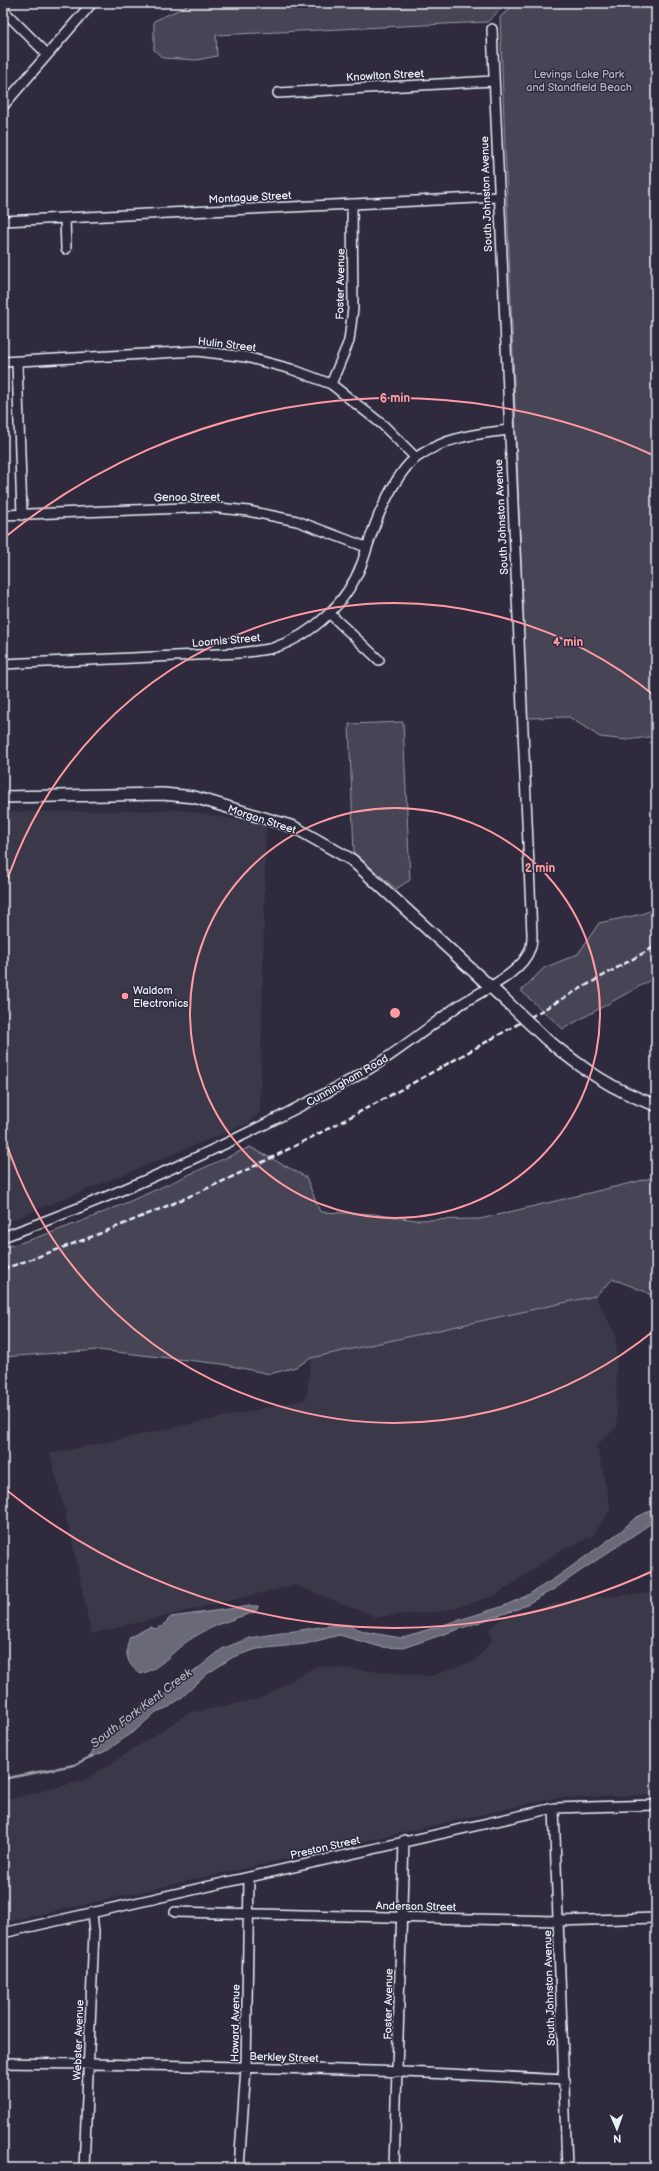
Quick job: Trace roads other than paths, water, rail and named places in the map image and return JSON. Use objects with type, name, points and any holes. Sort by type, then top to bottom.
[{"type":"main road","name":"Morgan Street","points":[[3,797],[163,794],[194,797],[294,827],[352,860],[491,985]]},
{"type":"main road","points":[[491,985],[545,1038],[598,1079],[618,1090],[656,1105]]},
{"type":"street","points":[[3,106],[92,3]]},
{"type":"street","points":[[3,10],[47,54]]},
{"type":"street","name":"South Johnston Avenue","points":[[491,985],[518,968],[530,950],[532,934],[498,197],[492,29]]},
{"type":"street","name":"Knowlton Street","points":[[278,93],[493,81]]},
{"type":"street","name":"Montague Street","points":[[3,221],[498,197]]},
{"type":"street","name":"Foster Avenue","points":[[331,384],[349,341],[354,308],[352,204]]},
{"type":"street","points":[[65,218],[66,249]]},
{"type":"street","name":"Hulin Street","points":[[3,362],[197,351],[246,357],[291,369],[331,384],[383,425],[416,458]]},
{"type":"street","points":[[17,362],[22,515]]},
{"type":"street","name":"Loomis Street","points":[[3,664],[240,653],[272,648],[305,634],[330,614],[349,589],[362,563],[376,520],[392,487],[416,458],[443,443],[466,435],[509,430]]},
{"type":"street","name":"Genoa Street","points":[[3,515],[210,507],[248,511],[297,521],[366,547]]},
{"type":"street","points":[[330,614],[379,660]]},
{"type":"street","name":"Cunningham Road","points":[[3,1237],[66,1214],[150,1179],[262,1127],[375,1066],[491,985]]},
{"type":"street","name":"Preston Street","points":[[3,1933],[249,1878],[404,1840],[554,1808],[656,1805]]},
{"type":"street","name":"South Johnston Avenue","points":[[554,1808],[567,2168]]},
{"type":"street","name":"Foster Avenue","points":[[394,2168],[404,1840]]},
{"type":"street","name":"Howard Avenue","points":[[239,2168],[246,2068],[249,1878]]},
{"type":"street","name":"Anderson Street","points":[[174,1912],[558,1921],[656,1918]]},
{"type":"street","name":"Webster Avenue","points":[[84,2168],[94,1932],[92,1914]]},
{"type":"street","name":"Berkley Street","points":[[3,2063],[246,2068],[565,2080]]},
{"type":"water","points":[[656,1508],[656,1520],[554,1589],[518,1609],[403,1648],[381,1647],[339,1635],[305,1644],[257,1649],[233,1657],[207,1674],[169,1707],[156,1712],[136,1730],[106,1751],[90,1758],[96,1744],[124,1724],[144,1704],[165,1695],[222,1649],[249,1638],[327,1626],[348,1625],[366,1632],[401,1638],[504,1606],[526,1596],[557,1577],[621,1531],[635,1518]]},
{"type":"water","points":[[259,1606],[255,1612],[219,1624],[201,1633],[180,1647],[160,1664],[148,1671],[141,1674],[132,1667],[129,1662],[127,1648],[130,1637],[150,1627],[156,1629],[162,1626],[171,1617]]},
{"type":"waterway","name":"South Fork Kent Creek","points":[[3,1779],[74,1765],[92,1756]]},
{"type":"railway","points":[[3,1269],[137,1219],[267,1160],[365,1109],[656,946]]},
{"type":"place","name":"Waldom Electronics","points":[[125,996]]},
{"type":"park label","name":"Levings Lake Park and Standfield Beach","points":[[579,80]]}]
